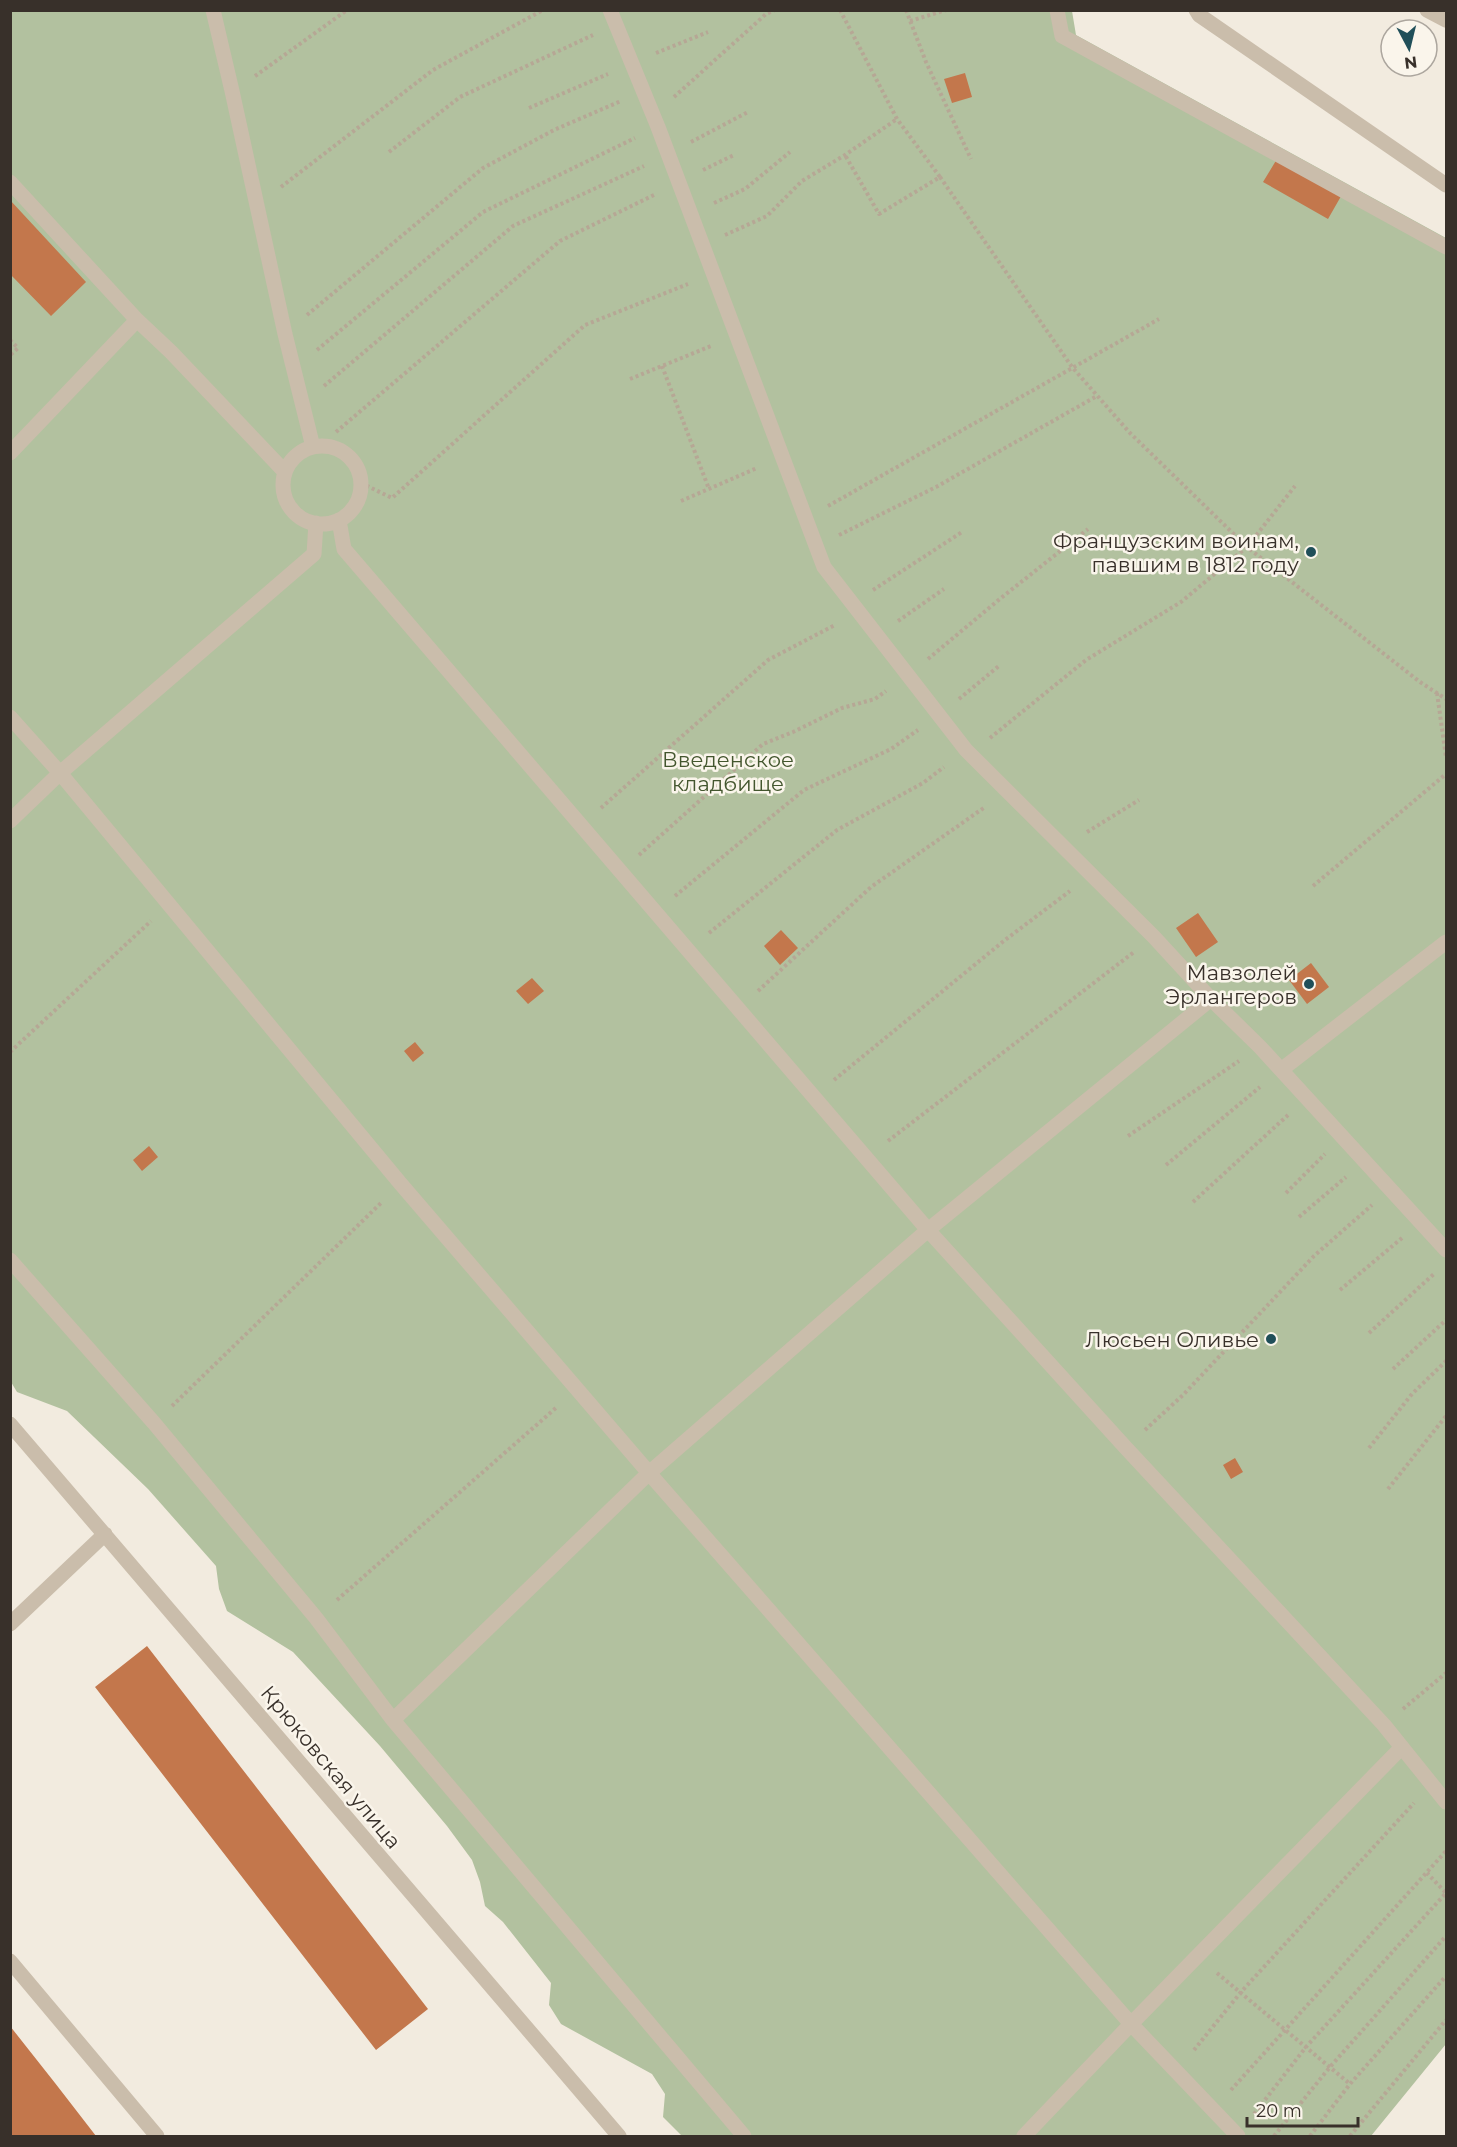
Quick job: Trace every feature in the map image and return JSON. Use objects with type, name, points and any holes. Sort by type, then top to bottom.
[{"type":"street","points":[[213,10],[285,334],[316,446]]},
{"type":"street","points":[[1057,10],[1062,36],[1446,247]]},
{"type":"street","points":[[1427,10],[1446,20]]},
{"type":"street","points":[[1198,12],[1446,185]]},
{"type":"street","points":[[613,18],[656,121],[824,567],[969,752],[1260,1047],[1446,1250]]},
{"type":"street","points":[[10,182],[137,320],[171,352],[285,472]]},
{"type":"street","points":[[10,453],[137,320]]},
{"type":"street","points":[[316,446],[335,448],[348,456],[357,468],[361,483],[351,511],[332,522],[316,523],[302,518],[287,501],[283,487],[285,472],[298,453],[316,446]]},
{"type":"street","points":[[339,520],[344,549],[866,1159],[1126,1448],[1384,1725],[1446,1802]]},
{"type":"street","points":[[10,821],[60,773],[314,554],[316,523]]},
{"type":"street","points":[[10,717],[60,773],[400,1183],[649,1473],[1131,2024],[1237,2136]]},
{"type":"street","points":[[1281,1070],[1446,942]]},
{"type":"street","points":[[393,1720],[649,1473],[928,1230],[1211,999]]},
{"type":"street","points":[[10,1260],[154,1423],[316,1618],[393,1720],[744,2136]]},
{"type":"street","name":"Крюковская улица","points":[[10,1424],[619,2136]]},
{"type":"street","points":[[10,1624],[105,1534]]},
{"type":"street","points":[[1024,2136],[1402,1747]]},
{"type":"street","points":[[10,1961],[157,2136]]},
{"type":"path","points":[[232,91],[347,10]]},
{"type":"path","points":[[256,205],[433,70],[543,10]]},
{"type":"path","points":[[294,370],[483,212],[656,121],[766,14],[775,10]]},
{"type":"path","points":[[840,10],[897,119],[1072,367],[1097,396],[1130,433],[1247,547],[1420,682],[1446,699]]},
{"type":"path","points":[[906,10],[926,62],[971,159]]},
{"type":"path","points":[[910,21],[946,10]]},
{"type":"path","points":[[389,152],[460,97],[613,18]]},
{"type":"path","points":[[529,108],[708,32]]},
{"type":"path","points":[[285,334],[483,168],[554,130],[643,91]]},
{"type":"path","points":[[303,404],[513,226],[668,154],[748,112]]},
{"type":"path","points":[[703,245],[767,216],[802,181],[897,119]]},
{"type":"path","points":[[691,214],[745,189],[790,152]]},
{"type":"path","points":[[316,446],[560,241],[734,155]]},
{"type":"path","points":[[845,155],[879,214],[940,177]]},
{"type":"path","points":[[361,483],[392,498],[585,325],[714,273]]},
{"type":"path","points":[[806,519],[1159,319]]},
{"type":"path","points":[[630,378],[737,336]]},
{"type":"path","points":[[10,340],[18,348],[10,355]]},
{"type":"path","points":[[662,366],[709,489]]},
{"type":"path","points":[[817,546],[936,487],[1097,396]]},
{"type":"path","points":[[681,501],[783,457]]},
{"type":"path","points":[[687,950],[837,830],[923,783],[969,752],[1086,660],[1181,602],[1247,547],[1296,486]]},
{"type":"path","points":[[620,872],[763,744],[842,708],[875,699],[909,675],[1000,598],[1088,529]]},
{"type":"path","points":[[580,825],[768,660],[831,628],[855,606],[962,532]]},
{"type":"path","points":[[878,635],[944,589]]},
{"type":"path","points":[[655,913],[804,790],[891,749],[940,715],[1000,665]]},
{"type":"path","points":[[1437,692],[1446,757]]},
{"type":"path","points":[[1313,886],[1446,774]]},
{"type":"path","points":[[738,1010],[871,886],[1008,791]]},
{"type":"path","points":[[1064,847],[1139,800]]},
{"type":"path","points":[[813,1097],[1005,940],[1092,875]]},
{"type":"path","points":[[10,1052],[169,904]]},
{"type":"path","points":[[866,1159],[1154,937]]},
{"type":"path","points":[[1128,1136],[1260,1047]]},
{"type":"path","points":[[1166,1165],[1281,1070]]},
{"type":"path","points":[[1193,1202],[1306,1098]]},
{"type":"path","points":[[1286,1194],[1342,1137]]},
{"type":"path","points":[[1299,1217],[1364,1161]]},
{"type":"path","points":[[154,1423],[400,1183]]},
{"type":"path","points":[[1126,1448],[1183,1395],[1314,1256],[1390,1189]]},
{"type":"path","points":[[1340,1290],[1420,1222]]},
{"type":"path","points":[[1370,1333],[1438,1270]]},
{"type":"path","points":[[1393,1370],[1446,1320]]},
{"type":"path","points":[[1369,1448],[1412,1394],[1446,1361]]},
{"type":"path","points":[[316,1618],[578,1389]]},
{"type":"path","points":[[1388,1489],[1446,1416]]},
{"type":"path","points":[[1384,1725],[1446,1673]]},
{"type":"path","points":[[1176,2072],[1241,1992],[1432,1784]]},
{"type":"path","points":[[1213,2110],[1446,1851]]},
{"type":"path","points":[[1237,2136],[1306,2048],[1446,1893],[1427,1873]]},
{"type":"path","points":[[1274,2136],[1330,2067],[1446,1936]]},
{"type":"path","points":[[1197,1956],[1350,2084]]},
{"type":"path","points":[[1310,2136],[1350,2084],[1446,1976]]},
{"type":"path","points":[[1350,2136],[1446,2020]]},
{"type":"green space","name":"Введенское кладбище","points":[[11,11],[1072,11],[1076,35],[1446,238],[1446,2044],[1371,2136],[682,2136],[663,2117],[665,2094],[652,2074],[561,2024],[549,2005],[551,1983],[503,1922],[485,1906],[472,1860],[447,1826],[380,1746],[293,1652],[227,1611],[219,1589],[216,1566],[148,1489],[67,1411],[17,1392],[11,1382]]},
{"type":"building","points":[[965,73],[972,97],[952,103],[944,79]]},
{"type":"building","points":[[1280,154],[1344,191],[1328,219],[1263,182]]},
{"type":"building","points":[[10,200],[86,282],[51,316],[10,274]]},
{"type":"building","points":[[1198,913],[1218,942],[1196,957],[1176,928]]},
{"type":"building","points":[[781,930],[798,948],[780,965],[764,946]]},
{"type":"building","name":"Мавзолей Эрлангеров","points":[[1311,963],[1329,987],[1307,1004],[1289,980]]},
{"type":"building","points":[[532,978],[544,991],[528,1004],[516,991]]},
{"type":"building","points":[[415,1042],[424,1053],[413,1062],[404,1051]]},
{"type":"building","points":[[149,1146],[158,1157],[142,1171],[133,1160]]},
{"type":"building","points":[[1235,1458],[1243,1472],[1231,1479],[1223,1465]]},
{"type":"building","points":[[147,1646],[428,2009],[376,2050],[95,1687]]},
{"type":"building","points":[[10,2026],[55,2083],[96,2136],[10,2136]]},
{"type":"place","name":"Французским воинам, павшим в 1812 году","points":[[1311,552]]},
{"type":"place","name":"Мавзолей Эрлангеров","points":[[1309,984]]},
{"type":"place","name":"Люсьен Оливье","points":[[1271,1339]]}]
